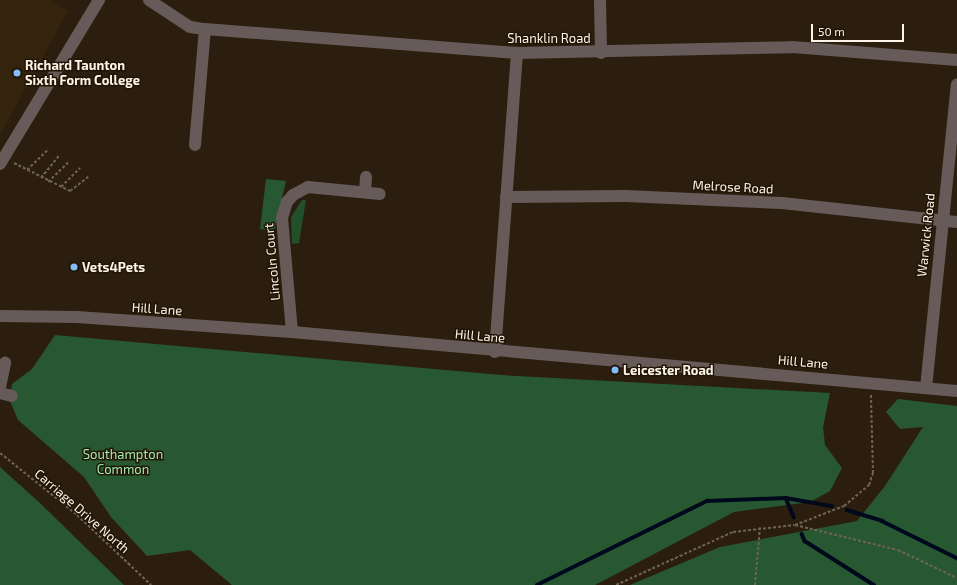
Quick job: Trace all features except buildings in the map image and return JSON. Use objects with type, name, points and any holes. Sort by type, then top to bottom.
[{"type":"street","points":[[2,161],[99,0]]},
{"type":"street","name":"Shanklin Road","points":[[149,0],[190,27],[205,30],[517,53],[792,47],[957,60]]},
{"type":"street","points":[[600,0],[601,52]]},
{"type":"street","points":[[195,144],[205,30]]},
{"type":"street","points":[[495,352],[517,53]]},
{"type":"street","name":"Warwick Road","points":[[926,388],[957,85]]},
{"type":"street","points":[[365,192],[366,177]]},
{"type":"street","name":"Lincoln Court","points":[[292,332],[283,210],[293,195],[308,187],[380,194]]},
{"type":"street","name":"Melrose Road","points":[[506,196],[626,196],[782,203],[957,222]]},
{"type":"street","name":"Hill Lane","points":[[0,316],[77,317],[292,332],[495,352],[872,382],[957,392]]},
{"type":"street","points":[[0,387],[5,364]]},
{"type":"street","points":[[0,393],[12,396]]},
{"type":"path","points":[[27,170],[47,151]]},
{"type":"path","points":[[41,178],[59,156]]},
{"type":"path","points":[[2,161],[27,170],[48,182],[70,191],[89,176]]},
{"type":"path","points":[[48,182],[68,163]]},
{"type":"path","points":[[61,187],[80,168]]},
{"type":"path","points":[[795,525],[844,506],[869,485],[872,473],[872,382]]},
{"type":"path","name":"Carriage Drive North","points":[[0,453],[77,515],[151,585]]},
{"type":"path","points":[[616,585],[712,540],[760,527],[795,525],[898,550],[957,578]]},
{"type":"path","points":[[755,585],[760,527]]},
{"type":"shaded area","name":"Richard Taunton Sixth Form College","points":[[0,0],[52,0],[68,11],[0,135]]},
{"type":"green space","points":[[266,179],[286,181],[274,231],[260,229]]},
{"type":"green space","points":[[302,200],[306,200],[299,243],[292,244],[291,217]]},
{"type":"green space","name":"Southampton Common","points":[[55,335],[501,375],[830,393],[823,427],[825,445],[842,468],[830,491],[810,502],[734,512],[595,585],[232,585],[190,550],[147,556],[111,517],[84,477],[18,420],[10,401],[12,384],[32,369]]},
{"type":"green space","points":[[898,399],[957,406],[957,585],[630,585],[720,547],[857,521],[885,486],[923,427],[900,429],[886,412]]},
{"type":"green space","points":[[0,467],[41,504],[124,585],[0,585]]},
{"type":"waterway","points":[[786,498],[832,506]]},
{"type":"waterway","points":[[537,585],[707,501],[786,498],[794,517]]},
{"type":"waterway","points":[[847,510],[882,521],[957,558]]},
{"type":"waterway","points":[[802,534],[805,541],[874,585]]},
{"type":"place","name":"Richard Taunton Sixth Form College","points":[[17,73]]},
{"type":"place","name":"Vets4Pets","points":[[74,267]]},
{"type":"place","name":"Leicester Road","points":[[615,370]]}]
